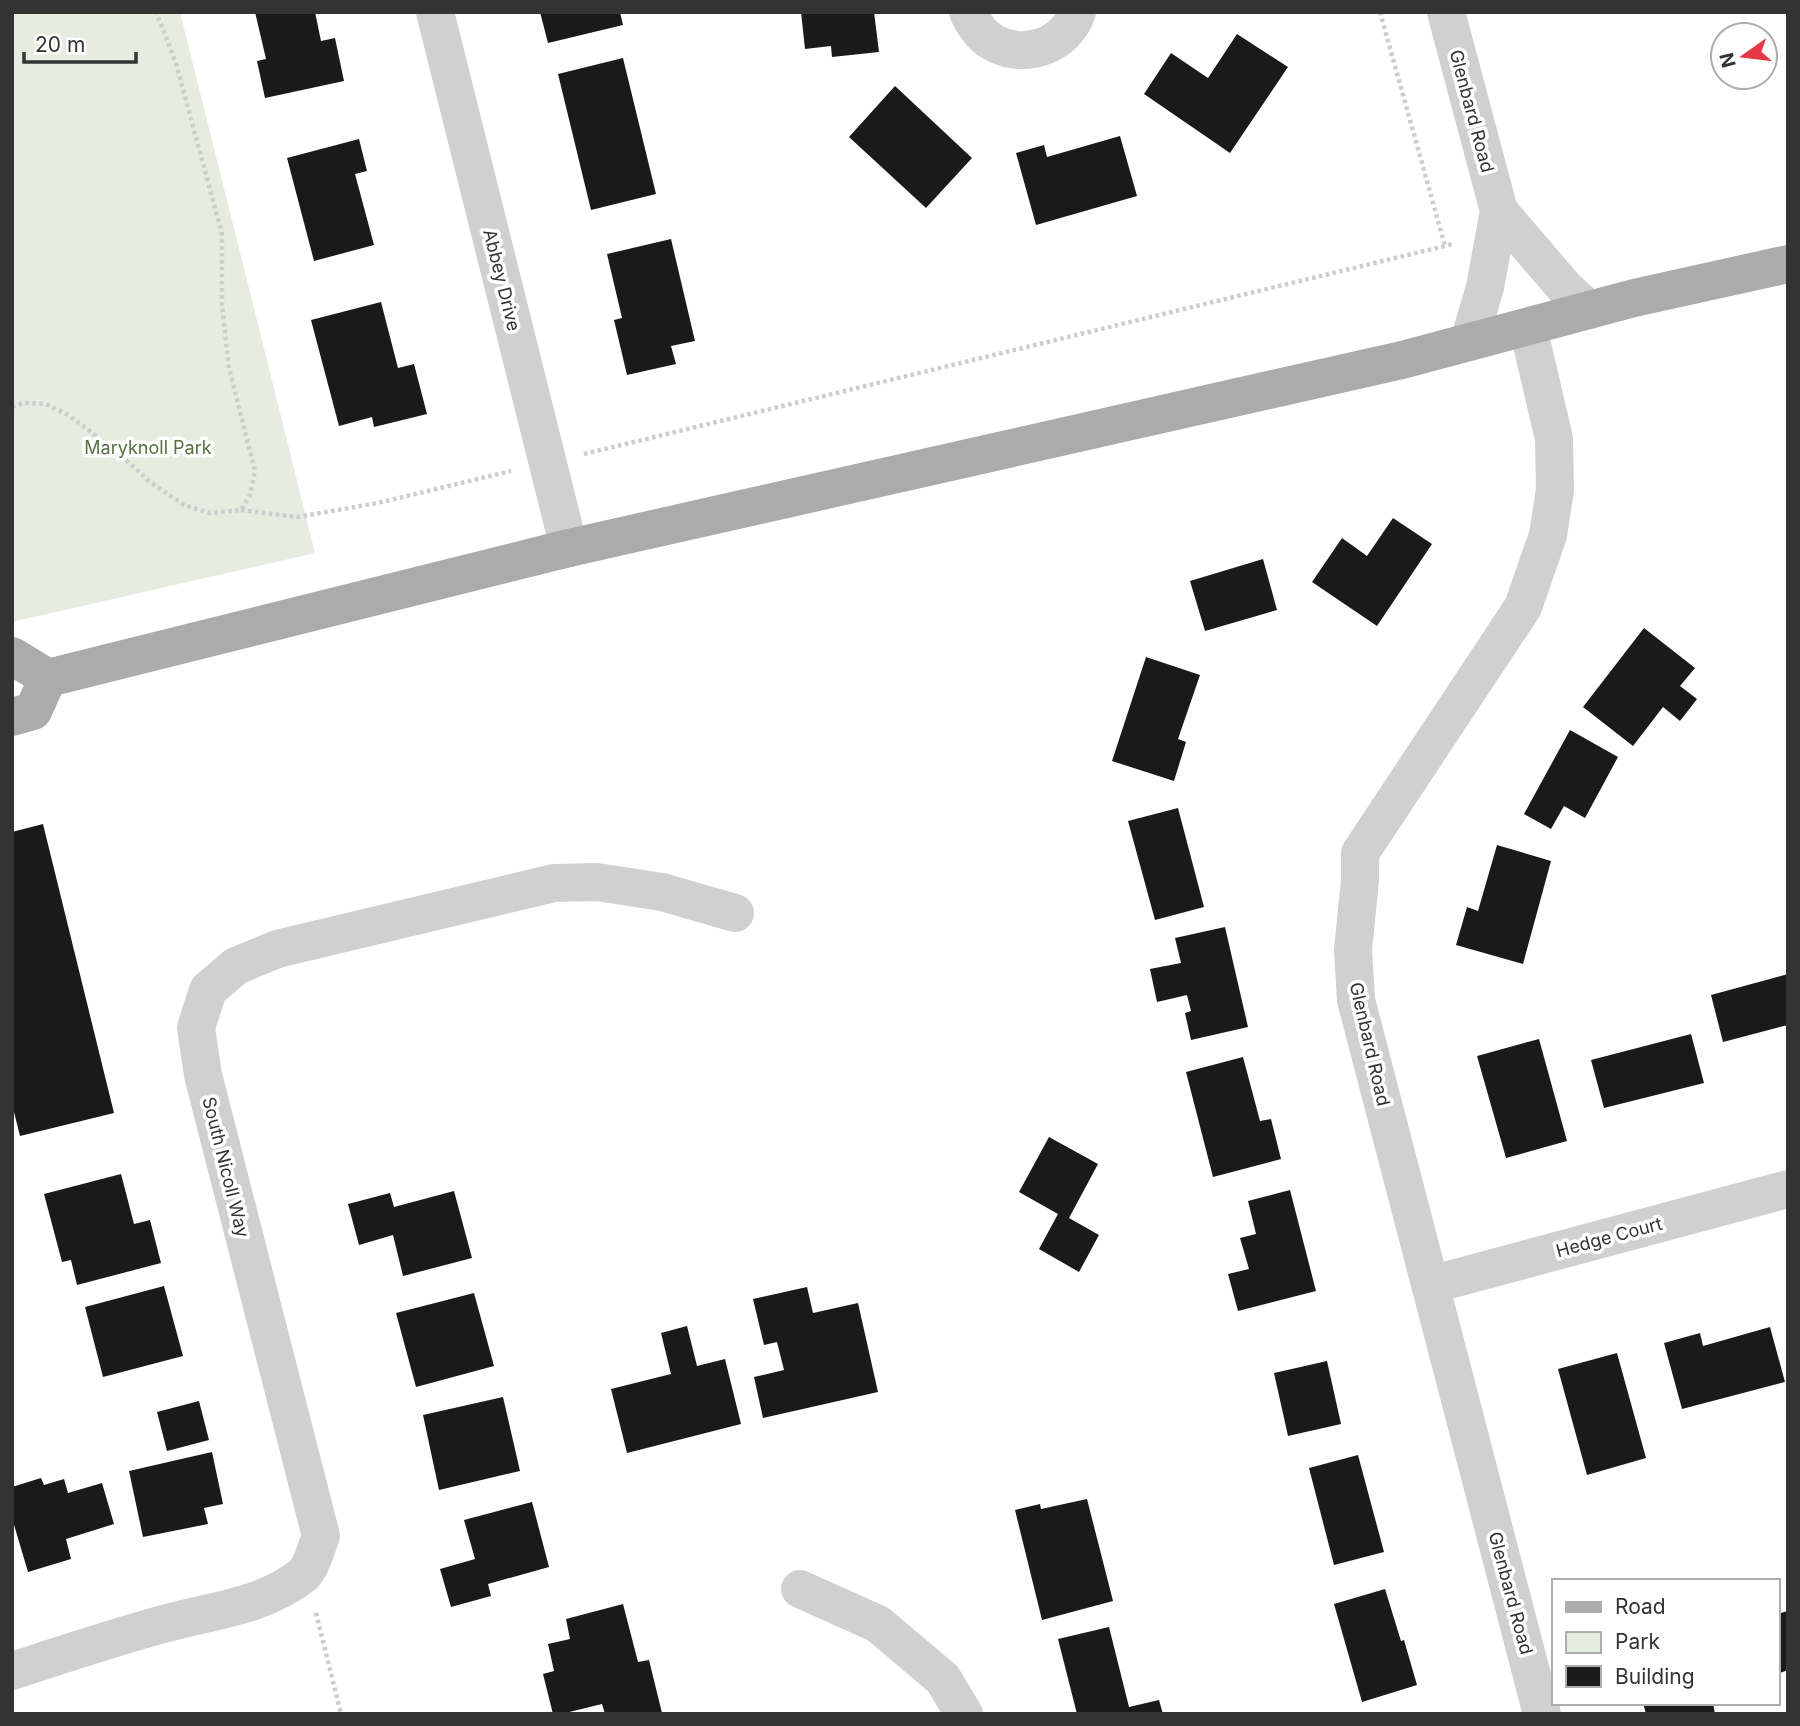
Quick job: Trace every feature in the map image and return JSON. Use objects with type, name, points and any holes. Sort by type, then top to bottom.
[{"type":"main road","points":[[12,656],[48,678],[569,548],[1402,360],[1647,295],[1788,264]]},
{"type":"main road","points":[[12,717],[33,711],[48,678]]},
{"type":"street","name":"Abbey Drive","points":[[435,12],[569,548]]},
{"type":"street","points":[[968,12],[979,31],[993,44],[1012,50],[1032,50],[1050,44],[1065,33],[1077,12]]},
{"type":"street","name":"Glenbard Road","points":[[1446,12],[1497,222],[1485,287],[1469,342]]},
{"type":"street","name":"Glenbard Road","points":[[1497,222],[1589,310]]},
{"type":"street","name":"Glenbard Road","points":[[1528,327],[1554,439],[1555,490],[1548,535],[1523,607],[1360,853],[1353,950],[1356,1000],[1542,1714]]},
{"type":"street","name":"South Nicoll Way","points":[[306,1573],[321,1536],[203,1074],[196,1028],[208,990],[236,966],[278,949],[554,883],[597,882],[662,892],[735,913]]},
{"type":"street","name":"Hedge Court","points":[[1430,1284],[1788,1189]]},
{"type":"street","points":[[12,1671],[98,1642],[192,1616],[248,1604],[269,1596],[306,1573]]},
{"type":"street","points":[[800,1589],[878,1624],[943,1679],[964,1714]]},
{"type":"path","points":[[156,12],[176,63],[222,234],[222,306],[229,368],[255,471],[250,495],[241,510]]},
{"type":"path","points":[[1380,12],[1445,246]]},
{"type":"path","points":[[12,407],[23,403],[46,404],[68,415],[114,449],[150,482],[184,505],[210,513],[241,510],[297,517],[378,503],[1445,246],[1497,222]]},
{"type":"path","points":[[306,1573],[341,1714]]},
{"type":"green space","name":"Maryknoll Park","points":[[12,12],[180,12],[315,553],[12,622]]},
{"type":"building","points":[[255,12],[315,12],[321,41],[335,38],[344,81],[265,98],[257,61],[266,59]]},
{"type":"building","points":[[540,12],[620,12],[623,25],[548,43]]},
{"type":"building","points":[[801,12],[874,12],[879,52],[832,57],[831,46],[805,49]]},
{"type":"building","points":[[1237,34],[1288,67],[1230,153],[1144,94],[1171,53],[1208,78]]},
{"type":"building","points":[[623,58],[656,194],[591,210],[558,74]]},
{"type":"building","points":[[895,86],[972,158],[926,208],[849,137]]},
{"type":"building","points":[[1120,136],[1137,196],[1036,225],[1016,153],[1044,145],[1047,157]]},
{"type":"building","points":[[359,139],[367,171],[355,174],[374,245],[314,261],[287,158]]},
{"type":"building","points":[[671,239],[695,341],[671,346],[676,364],[627,375],[614,320],[622,318],[607,254]]},
{"type":"building","points":[[381,302],[398,368],[414,364],[427,414],[374,427],[372,417],[339,426],[311,320]]},
{"type":"building","points":[[1393,518],[1432,544],[1377,626],[1312,582],[1342,538],[1367,556]]},
{"type":"building","points":[[1263,559],[1277,610],[1205,631],[1190,581]]},
{"type":"building","points":[[1644,628],[1695,668],[1680,686],[1697,699],[1680,721],[1663,707],[1633,746],[1583,707]]},
{"type":"building","points":[[1146,657],[1200,675],[1178,739],[1186,742],[1174,781],[1112,761]]},
{"type":"building","points":[[1570,730],[1618,757],[1585,818],[1564,806],[1551,829],[1524,814]]},
{"type":"building","points":[[1178,808],[1204,907],[1155,920],[1128,821]]},
{"type":"building","points":[[43,824],[114,1113],[20,1136],[12,1104],[12,832]]},
{"type":"building","points":[[1497,845],[1551,861],[1523,964],[1456,945],[1467,907],[1478,911]]},
{"type":"building","points":[[1225,927],[1248,1027],[1191,1040],[1185,1013],[1191,1011],[1187,995],[1157,1002],[1150,969],[1181,963],[1175,938]]},
{"type":"building","points":[[1788,974],[1788,1025],[1723,1042],[1711,995]]},
{"type":"building","points":[[1691,1034],[1704,1083],[1604,1108],[1591,1060]]},
{"type":"building","points":[[1539,1039],[1567,1141],[1506,1158],[1477,1056]]},
{"type":"building","points":[[1243,1057],[1260,1121],[1271,1119],[1281,1159],[1213,1177],[1186,1072]]},
{"type":"building","points":[[1049,1137],[1098,1164],[1069,1218],[1099,1235],[1079,1272],[1039,1249],[1058,1214],[1019,1192]]},
{"type":"building","points":[[121,1174],[134,1224],[150,1220],[161,1263],[77,1285],[71,1260],[62,1262],[44,1194]]},
{"type":"building","points":[[1290,1190],[1316,1291],[1238,1311],[1228,1274],[1249,1269],[1240,1238],[1256,1234],[1248,1201]]},
{"type":"building","points":[[454,1191],[472,1258],[403,1276],[393,1235],[359,1245],[348,1204],[390,1193],[394,1207]]},
{"type":"building","points":[[164,1286],[183,1356],[103,1377],[85,1307]]},
{"type":"building","points":[[807,1287],[813,1313],[858,1303],[878,1392],[763,1418],[754,1377],[784,1370],[777,1342],[764,1345],[753,1299]]},
{"type":"building","points":[[474,1293],[494,1366],[416,1387],[396,1313]]},
{"type":"building","points":[[687,1326],[697,1366],[725,1359],[741,1424],[627,1453],[611,1389],[671,1374],[661,1333]]},
{"type":"building","points":[[1770,1327],[1785,1382],[1682,1409],[1664,1343],[1700,1333],[1703,1346]]},
{"type":"building","points":[[1617,1353],[1646,1458],[1587,1475],[1558,1369]]},
{"type":"building","points":[[1327,1361],[1341,1424],[1288,1436],[1274,1373]]},
{"type":"building","points":[[503,1397],[520,1471],[439,1490],[423,1415]]},
{"type":"building","points":[[199,1401],[209,1440],[167,1451],[157,1412]]},
{"type":"building","points":[[212,1452],[223,1504],[204,1508],[208,1524],[143,1537],[129,1471]]},
{"type":"building","points":[[1358,1455],[1384,1552],[1334,1565],[1309,1468]]},
{"type":"building","points":[[41,1478],[44,1485],[64,1479],[68,1493],[102,1483],[114,1524],[66,1539],[71,1559],[28,1572],[12,1518],[12,1487]]},
{"type":"building","points":[[1087,1499],[1113,1601],[1042,1620],[1015,1510],[1040,1504],[1041,1509]]},
{"type":"building","points":[[532,1502],[549,1567],[488,1584],[491,1596],[451,1607],[440,1569],[475,1559],[464,1520]]},
{"type":"building","points":[[1385,1589],[1417,1685],[1362,1702],[1334,1604]]},
{"type":"building","points":[[623,1604],[638,1662],[649,1660],[662,1713],[605,1714],[602,1704],[553,1714],[543,1674],[554,1671],[548,1644],[570,1639],[566,1619]]},
{"type":"building","points":[[1788,1611],[1788,1670],[1779,1673],[1779,1613]]},
{"type":"building","points":[[1109,1627],[1129,1707],[1159,1700],[1163,1714],[1077,1714],[1058,1639]]},
{"type":"building","points":[[1644,1705],[1713,1705],[1715,1714],[1646,1714]]}]
